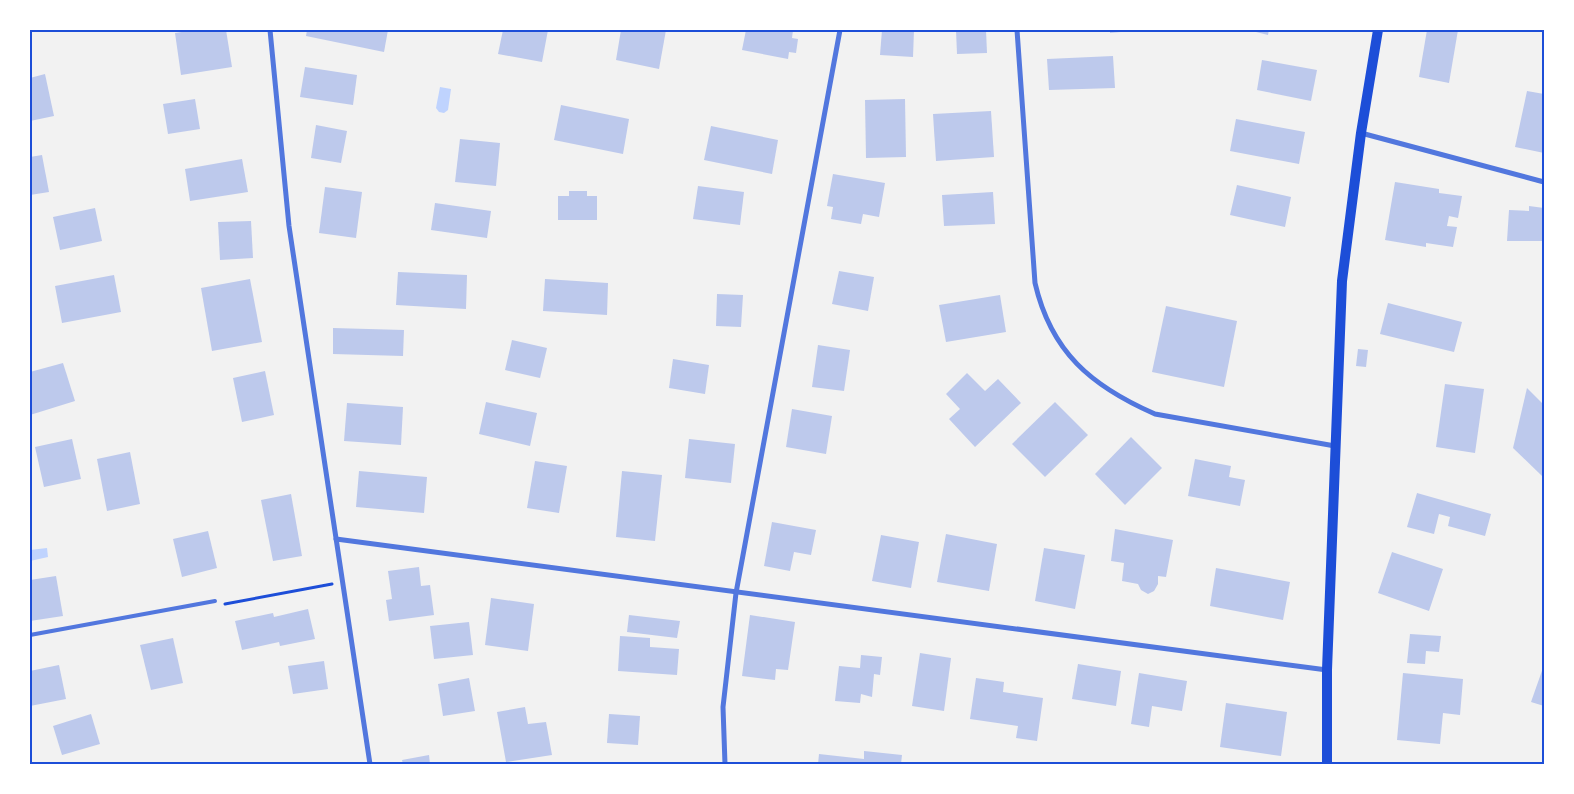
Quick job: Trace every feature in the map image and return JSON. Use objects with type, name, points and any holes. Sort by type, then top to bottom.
[{"type":"main road","points":[[1327,764],[1327,670],[1342,281],[1361,133],[1378,30]]},
{"type":"street","points":[[270,30],[289,226],[370,764]]},
{"type":"street","points":[[725,764],[723,708],[736,593],[840,30]]},
{"type":"street","points":[[1017,30],[1035,283],[1041,310],[1051,332],[1066,352],[1106,388],[1132,404],[1155,414],[1335,446]]},
{"type":"street","points":[[1361,133],[1544,182]]},
{"type":"street","points":[[336,539],[1327,670]]},
{"type":"lane","points":[[30,635],[215,601]]},
{"type":"water","points":[[440,87],[451,89],[448,110],[444,113],[439,112],[436,108]]},
{"type":"water","points":[[47,548],[48,557],[30,561],[30,550]]},
{"type":"building","points":[[195,30],[226,30],[232,67],[181,75],[175,33]]},
{"type":"building","points":[[307,30],[388,30],[384,52],[306,36]]},
{"type":"building","points":[[503,30],[548,30],[542,62],[498,54]]},
{"type":"building","points":[[621,30],[666,30],[659,69],[616,60]]},
{"type":"building","points":[[746,30],[793,30],[792,38],[798,39],[796,53],[789,52],[788,59],[742,50]]},
{"type":"building","points":[[882,30],[914,30],[913,57],[880,55]]},
{"type":"building","points":[[956,30],[986,30],[987,53],[957,54]]},
{"type":"building","points":[[1110,30],[1132,30],[1132,31],[1110,33]]},
{"type":"building","points":[[1248,30],[1269,30],[1268,35]]},
{"type":"building","points":[[1427,30],[1458,30],[1449,83],[1419,77]]},
{"type":"building","points":[[1113,56],[1115,88],[1049,90],[1047,59]]},
{"type":"building","points":[[1262,60],[1317,70],[1311,101],[1257,90]]},
{"type":"building","points":[[305,67],[357,75],[353,105],[300,97]]},
{"type":"building","points":[[45,74],[54,116],[30,121],[30,78]]},
{"type":"building","points":[[1527,91],[1544,94],[1544,153],[1515,147]]},
{"type":"building","points":[[195,99],[200,129],[168,134],[163,104]]},
{"type":"building","points":[[905,99],[906,157],[866,158],[865,100]]},
{"type":"building","points":[[561,105],[629,119],[623,154],[554,140]]},
{"type":"building","points":[[991,111],[994,157],[936,161],[933,114]]},
{"type":"building","points":[[1236,119],[1305,132],[1299,164],[1230,151]]},
{"type":"building","points":[[316,125],[347,131],[341,163],[311,158]]},
{"type":"building","points":[[711,126],[778,140],[772,174],[704,160]]},
{"type":"building","points":[[460,139],[500,143],[496,186],[455,182]]},
{"type":"building","points":[[42,155],[49,192],[30,195],[30,157]]},
{"type":"building","points":[[242,159],[248,192],[190,201],[185,169]]},
{"type":"building","points":[[833,174],[885,183],[879,217],[863,214],[861,224],[831,219],[833,207],[827,206]]},
{"type":"building","points":[[1395,182],[1439,189],[1439,193],[1462,196],[1458,218],[1449,216],[1447,226],[1457,227],[1453,247],[1426,243],[1426,247],[1385,240]]},
{"type":"building","points":[[1237,185],[1291,197],[1285,227],[1230,215]]},
{"type":"building","points":[[698,186],[744,192],[740,225],[693,219]]},
{"type":"building","points":[[325,187],[362,192],[356,238],[319,233]]},
{"type":"building","points":[[569,191],[587,191],[587,196],[597,196],[597,220],[558,220],[558,196],[569,196]]},
{"type":"building","points":[[993,192],[995,224],[944,226],[942,195]]},
{"type":"building","points":[[435,203],[491,211],[487,238],[431,230]]},
{"type":"building","points":[[1529,206],[1544,208],[1544,241],[1507,241],[1509,210],[1529,211]]},
{"type":"building","points":[[95,208],[102,241],[60,250],[53,217]]},
{"type":"building","points":[[251,221],[253,258],[220,260],[218,222]]},
{"type":"building","points":[[839,271],[874,277],[868,311],[832,304]]},
{"type":"building","points":[[398,272],[467,275],[466,309],[396,305]]},
{"type":"building","points":[[114,275],[121,312],[62,323],[55,286]]},
{"type":"building","points":[[250,279],[262,342],[212,351],[201,288]]},
{"type":"building","points":[[545,279],[608,283],[607,315],[543,311]]},
{"type":"building","points":[[717,294],[743,295],[741,327],[716,326]]},
{"type":"building","points":[[1000,295],[1006,332],[946,342],[939,305]]},
{"type":"building","points":[[1388,303],[1462,322],[1454,352],[1380,334]]},
{"type":"building","points":[[1166,306],[1237,321],[1224,387],[1152,372]]},
{"type":"building","points":[[333,328],[404,330],[403,356],[333,354]]},
{"type":"building","points":[[512,340],[547,348],[540,378],[505,370]]},
{"type":"building","points":[[818,345],[850,350],[844,391],[812,387]]},
{"type":"building","points":[[1358,349],[1368,350],[1366,367],[1356,366]]},
{"type":"building","points":[[673,359],[709,365],[705,394],[669,388]]},
{"type":"building","points":[[63,363],[75,401],[30,415],[30,372]]},
{"type":"building","points":[[265,371],[274,415],[242,422],[233,378]]},
{"type":"building","points":[[967,373],[985,391],[998,379],[1021,403],[975,447],[949,419],[960,409],[946,394]]},
{"type":"building","points":[[1445,384],[1484,389],[1475,453],[1436,447]]},
{"type":"building","points":[[1527,388],[1544,405],[1544,466],[1542,476],[1513,448]]},
{"type":"building","points":[[486,402],[537,413],[530,446],[479,434]]},
{"type":"building","points":[[1055,402],[1088,435],[1045,477],[1012,444]]},
{"type":"building","points":[[347,403],[403,407],[401,445],[344,441]]},
{"type":"building","points":[[792,409],[832,416],[826,454],[786,447]]},
{"type":"building","points":[[1131,437],[1162,468],[1125,505],[1095,474]]},
{"type":"building","points":[[72,439],[81,479],[44,487],[35,447]]},
{"type":"building","points":[[689,439],[735,444],[731,483],[685,478]]},
{"type":"building","points":[[130,452],[140,504],[107,511],[97,459]]},
{"type":"building","points":[[1195,459],[1231,466],[1229,477],[1245,480],[1240,506],[1188,496]]},
{"type":"building","points":[[535,461],[567,466],[559,513],[527,508]]},
{"type":"building","points":[[359,471],[427,477],[424,513],[356,507]]},
{"type":"building","points":[[622,471],[662,475],[655,541],[616,537]]},
{"type":"building","points":[[1417,493],[1491,514],[1485,536],[1448,526],[1450,517],[1439,514],[1434,534],[1407,527]]},
{"type":"building","points":[[291,494],[302,556],[273,561],[261,500]]},
{"type":"building","points":[[772,522],[816,530],[811,555],[794,552],[790,571],[764,566]]},
{"type":"building","points":[[1115,529],[1173,540],[1166,577],[1158,576],[1158,584],[1154,591],[1148,594],[1141,590],[1138,584],[1122,581],[1124,563],[1111,561]]},
{"type":"building","points":[[208,531],[217,568],[182,577],[173,539]]},
{"type":"building","points":[[946,534],[997,544],[989,591],[937,582]]},
{"type":"building","points":[[881,535],[919,542],[911,588],[872,581]]},
{"type":"building","points":[[1044,548],[1085,555],[1075,609],[1035,601]]},
{"type":"building","points":[[1392,552],[1443,569],[1429,611],[1378,593]]},
{"type":"building","points":[[419,567],[421,586],[430,585],[434,615],[389,621],[386,600],[392,599],[388,571]]},
{"type":"building","points":[[1216,568],[1290,582],[1283,620],[1210,606]]},
{"type":"building","points":[[56,576],[63,616],[30,621],[30,580]]},
{"type":"building","points":[[491,598],[534,604],[528,651],[485,645]]},
{"type":"building","points":[[308,609],[315,639],[280,646],[279,642],[242,650],[235,621],[273,613],[274,617]]},
{"type":"building","points":[[629,615],[680,621],[677,638],[627,632]]},
{"type":"building","points":[[750,615],[795,622],[788,670],[776,669],[775,680],[742,676]]},
{"type":"building","points":[[469,622],[473,655],[434,659],[430,626]]},
{"type":"building","points":[[1410,634],[1441,636],[1439,652],[1426,651],[1425,664],[1407,663]]},
{"type":"building","points":[[620,636],[650,638],[650,647],[679,649],[677,675],[618,671]]},
{"type":"building","points":[[173,638],[183,683],[151,690],[140,645]]},
{"type":"building","points":[[920,653],[951,658],[944,711],[912,706]]},
{"type":"building","points":[[861,655],[882,657],[880,675],[874,674],[872,697],[861,694],[860,703],[835,701],[839,666],[860,668]]},
{"type":"building","points":[[324,661],[328,689],[293,694],[288,666]]},
{"type":"building","points":[[1078,664],[1121,671],[1116,706],[1072,699]]},
{"type":"building","points":[[59,665],[66,699],[30,706],[30,671]]},
{"type":"building","points":[[1544,665],[1544,706],[1531,702]]},
{"type":"building","points":[[1139,673],[1187,681],[1182,711],[1152,706],[1149,727],[1131,724]]},
{"type":"building","points":[[1403,673],[1463,679],[1460,715],[1443,713],[1440,744],[1397,740]]},
{"type":"building","points":[[469,678],[475,711],[443,716],[438,684]]},
{"type":"building","points":[[976,678],[1004,682],[1003,692],[1043,698],[1037,741],[1016,738],[1018,726],[970,719]]},
{"type":"building","points":[[1226,703],[1287,712],[1281,756],[1220,747]]},
{"type":"building","points":[[525,707],[528,724],[546,722],[552,755],[506,762],[497,712]]},
{"type":"building","points":[[91,714],[100,744],[62,755],[53,726]]},
{"type":"building","points":[[609,714],[640,716],[638,745],[607,743]]},
{"type":"building","points":[[864,751],[902,755],[901,764],[818,764],[819,754],[864,759]]},
{"type":"building","points":[[429,755],[430,764],[403,764],[402,760]]}]
